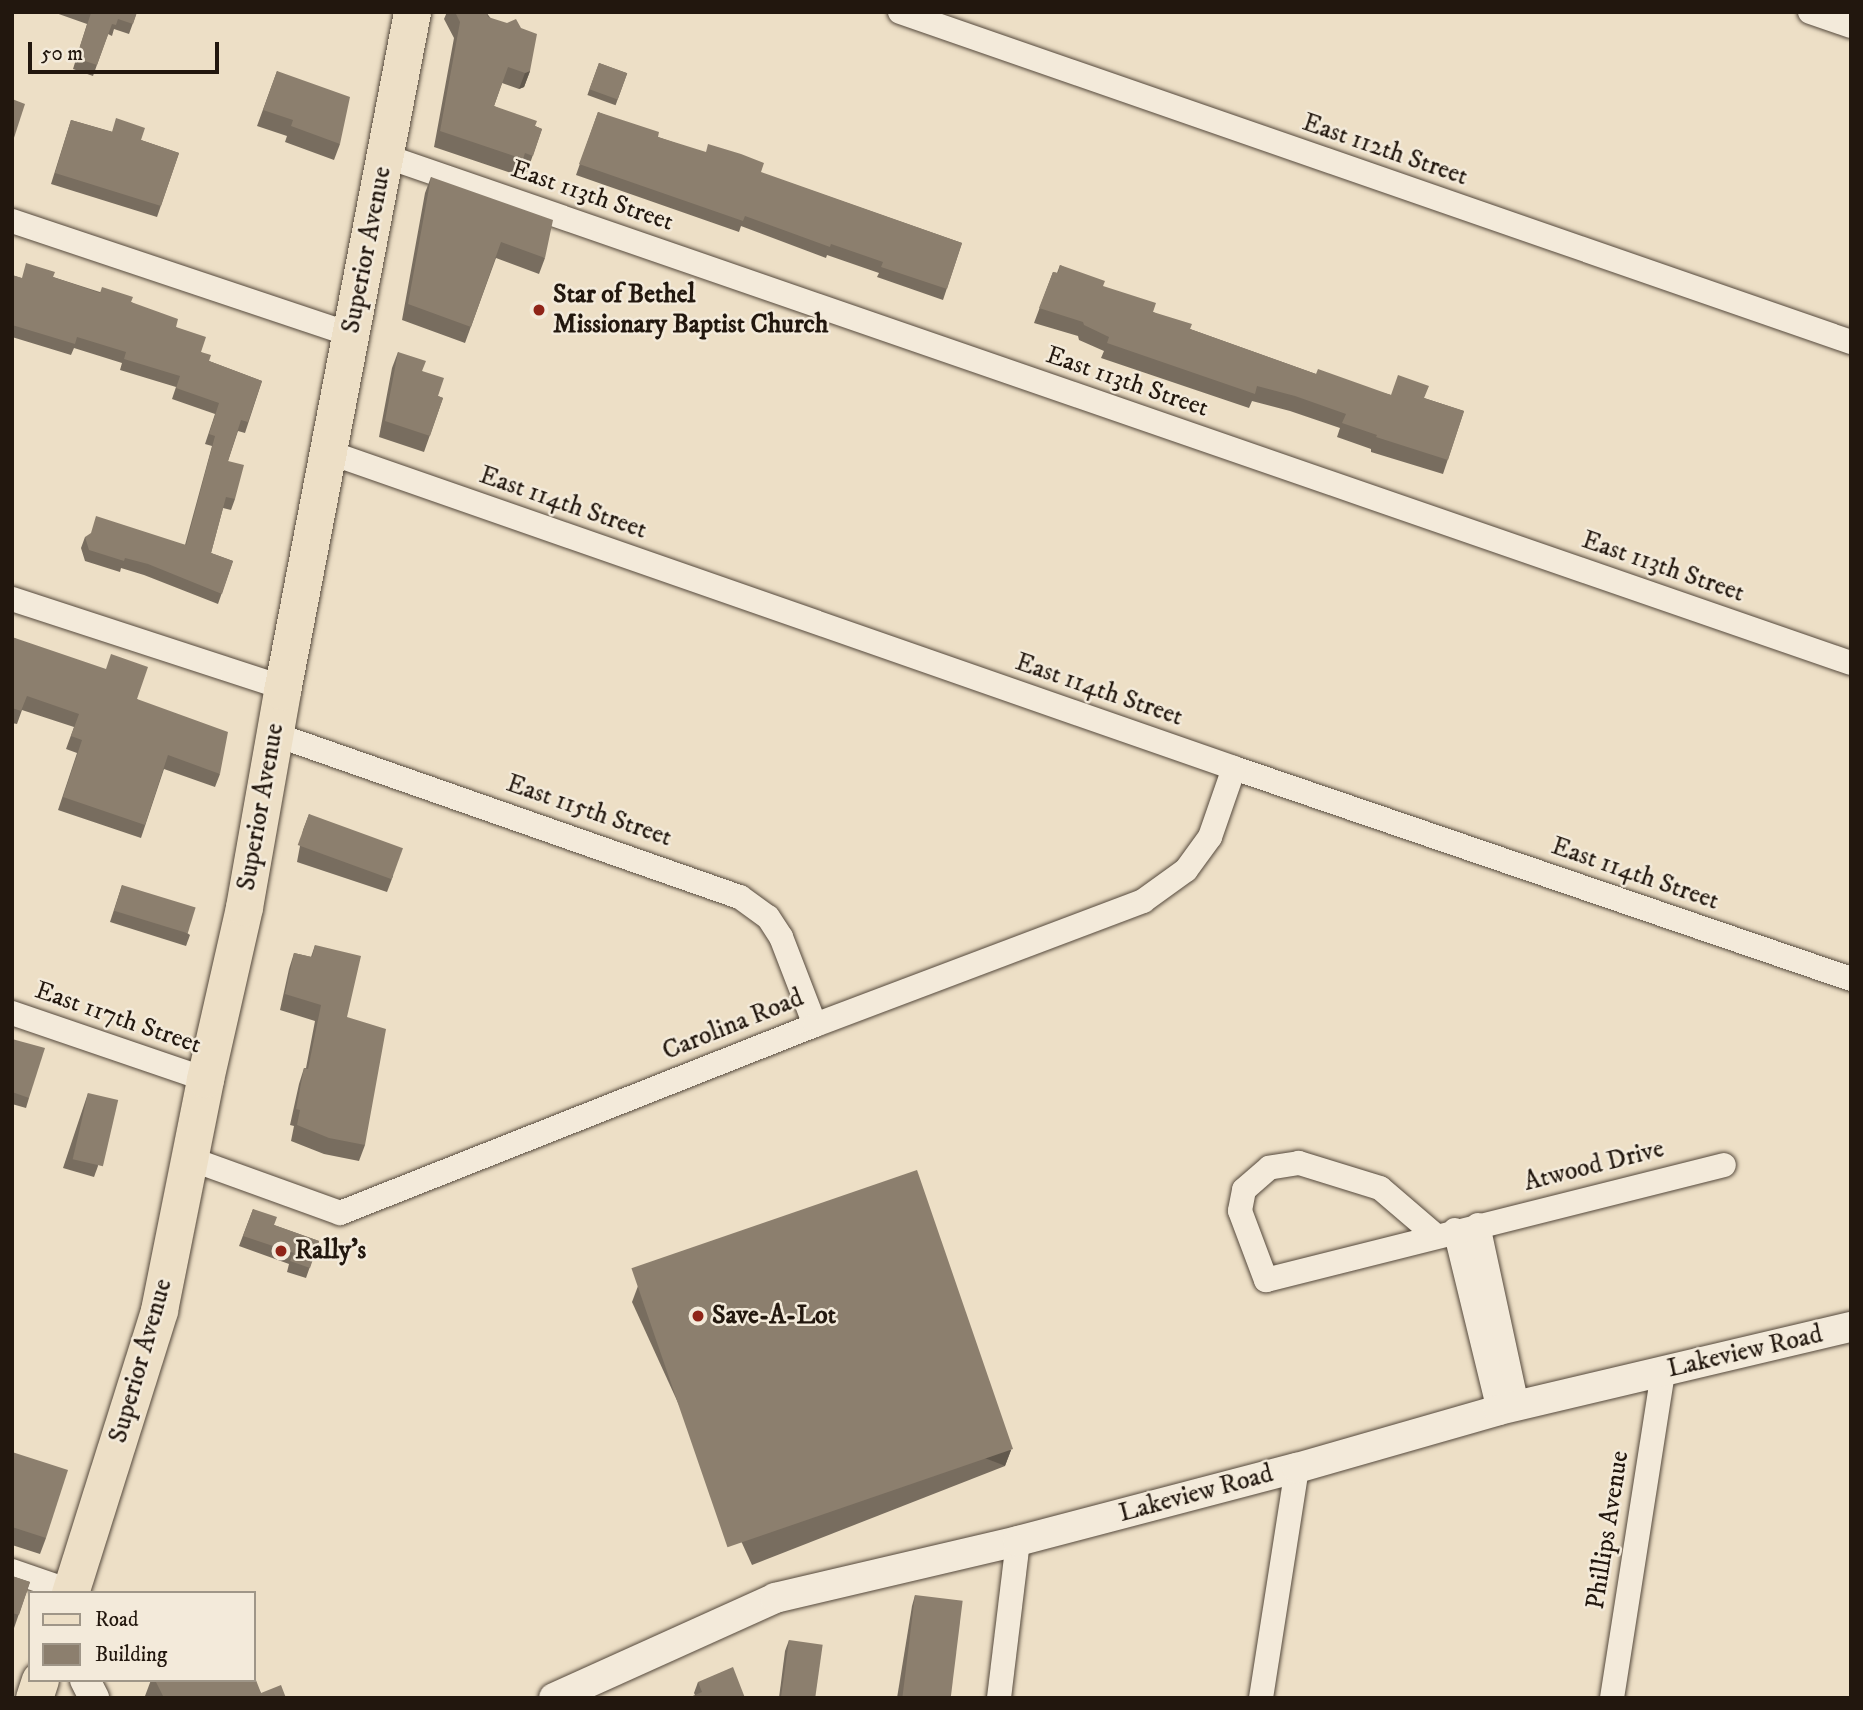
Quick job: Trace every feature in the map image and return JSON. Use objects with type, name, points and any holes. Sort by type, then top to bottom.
[{"type":"main road","name":"Superior Avenue","points":[[70,1591],[159,1310],[205,1079],[244,907],[282,687],[412,12]]},
{"type":"street","name":"East 112th Street","points":[[900,12],[1851,342]]},
{"type":"street","points":[[1810,12],[1851,26]]},
{"type":"street","name":"East 113th Street","points":[[385,156],[1851,663]]},
{"type":"street","points":[[12,221],[350,334]]},
{"type":"street","name":"East 114th Street","points":[[328,452],[1234,768],[1851,979]]},
{"type":"street","points":[[12,599],[282,687]]},
{"type":"street","name":"East 115th Street","points":[[274,734],[740,897],[768,917],[782,937],[815,1025]]},
{"type":"street","name":"Carolina Road","points":[[191,1159],[340,1213],[815,1025],[1143,901],[1186,870],[1210,838],[1234,768]]},
{"type":"street","name":"East 117th Street","points":[[12,1013],[205,1079]]},
{"type":"street","name":"Atwood Drive","points":[[1456,1230],[1380,1188],[1299,1163],[1269,1168],[1244,1190],[1240,1211],[1266,1280],[1456,1230],[1724,1165]]},
{"type":"street","points":[[1456,1230],[1508,1408]]},
{"type":"street","name":"Lakeview Road","points":[[554,1698],[775,1598],[1018,1541],[1297,1468],[1508,1408],[1851,1326]]},
{"type":"street","name":"Phillips Avenue","points":[[1612,1698],[1663,1371]]},
{"type":"street","points":[[1261,1698],[1297,1468]]},
{"type":"street","points":[[999,1698],[1018,1541]]},
{"type":"street","points":[[12,1571],[67,1591]]},
{"type":"street","points":[[86,1682],[94,1698]]},
{"type":"building","points":[[88,12],[137,12],[133,24],[118,19],[116,25],[112,24],[97,65],[76,58],[91,13]]},
{"type":"building","points":[[455,12],[486,12],[488,17],[507,23],[516,19],[521,28],[537,34],[530,71],[525,73],[508,67],[494,106],[537,121],[535,126],[542,129],[533,156],[525,153],[523,159],[440,131],[460,22]]},
{"type":"building","points":[[599,63],[627,73],[618,100],[589,89]]},
{"type":"building","points":[[277,71],[350,97],[340,144],[291,126],[293,120],[263,110]]},
{"type":"building","points":[[12,99],[25,104],[12,144]]},
{"type":"building","points":[[598,112],[659,132],[658,137],[706,152],[708,144],[741,154],[764,163],[761,172],[962,243],[947,289],[881,267],[883,262],[831,244],[830,247],[745,216],[743,221],[579,164]]},
{"type":"building","points":[[116,118],[145,128],[141,140],[179,153],[161,206],[55,173],[71,120],[112,132]]},
{"type":"building","points":[[431,177],[553,220],[545,258],[501,242],[471,327],[408,304]]},
{"type":"building","points":[[26,263],[55,272],[53,277],[100,293],[102,287],[133,297],[131,302],[178,319],[176,327],[206,337],[201,352],[211,355],[209,361],[262,381],[248,422],[241,420],[228,461],[244,465],[235,499],[226,497],[211,553],[233,561],[222,594],[148,564],[125,558],[124,561],[89,550],[85,537],[91,533],[96,516],[186,545],[215,436],[209,434],[219,403],[176,388],[180,376],[124,359],[126,352],[77,337],[75,344],[12,325],[12,275],[22,278]]},
{"type":"building","points":[[1060,265],[1105,281],[1103,286],[1156,303],[1153,312],[1192,324],[1190,329],[1316,374],[1318,369],[1391,395],[1398,375],[1429,386],[1424,398],[1464,411],[1448,460],[1342,423],[1346,414],[1295,396],[1257,386],[1255,394],[1107,343],[1109,337],[1083,322],[1039,308],[1053,272],[1058,273]]},
{"type":"building","points":[[398,352],[426,361],[422,371],[444,378],[438,396],[443,398],[430,436],[385,421]]},
{"type":"building","points":[[12,637],[106,669],[111,654],[148,667],[137,699],[228,732],[220,774],[168,755],[145,825],[63,797],[82,740],[71,736],[79,714],[27,696],[21,711],[12,708]]},
{"type":"building","points":[[309,814],[403,848],[392,879],[298,845]]},
{"type":"building","points":[[122,885],[196,908],[188,933],[114,911]]},
{"type":"building","points":[[315,945],[361,956],[347,1017],[386,1029],[365,1145],[329,1138],[297,1125],[300,1110],[296,1109],[304,1068],[308,1069],[321,1005],[285,994],[294,953],[312,957]]},
{"type":"building","points":[[12,1039],[45,1048],[29,1098],[12,1092]]},
{"type":"building","points":[[88,1093],[118,1100],[103,1166],[73,1159]]},
{"type":"building","points":[[917,1170],[1013,1449],[727,1547],[631,1268]]},
{"type":"building","points":[[253,1209],[277,1217],[274,1225],[319,1241],[310,1268],[290,1261],[294,1253],[243,1236]]},
{"type":"building","points":[[12,1452],[68,1470],[46,1538],[12,1527]]},
{"type":"building","points":[[12,1576],[30,1582],[19,1615],[12,1613]]},
{"type":"building","points":[[915,1595],[963,1601],[951,1698],[902,1698]]},
{"type":"building","points":[[789,1640],[823,1645],[815,1698],[781,1698]]},
{"type":"building","points":[[733,1667],[745,1698],[688,1698],[702,1692],[698,1682]]},
{"type":"building","points":[[256,1680],[261,1693],[281,1685],[286,1698],[164,1698],[156,1682]]},
{"type":"place","name":"Star of Bethel Missionary Baptist Church","points":[[539,310]]},
{"type":"place","name":"Rally's","points":[[281,1251]]},
{"type":"place","name":"Save-A-Lot","points":[[698,1316]]}]
